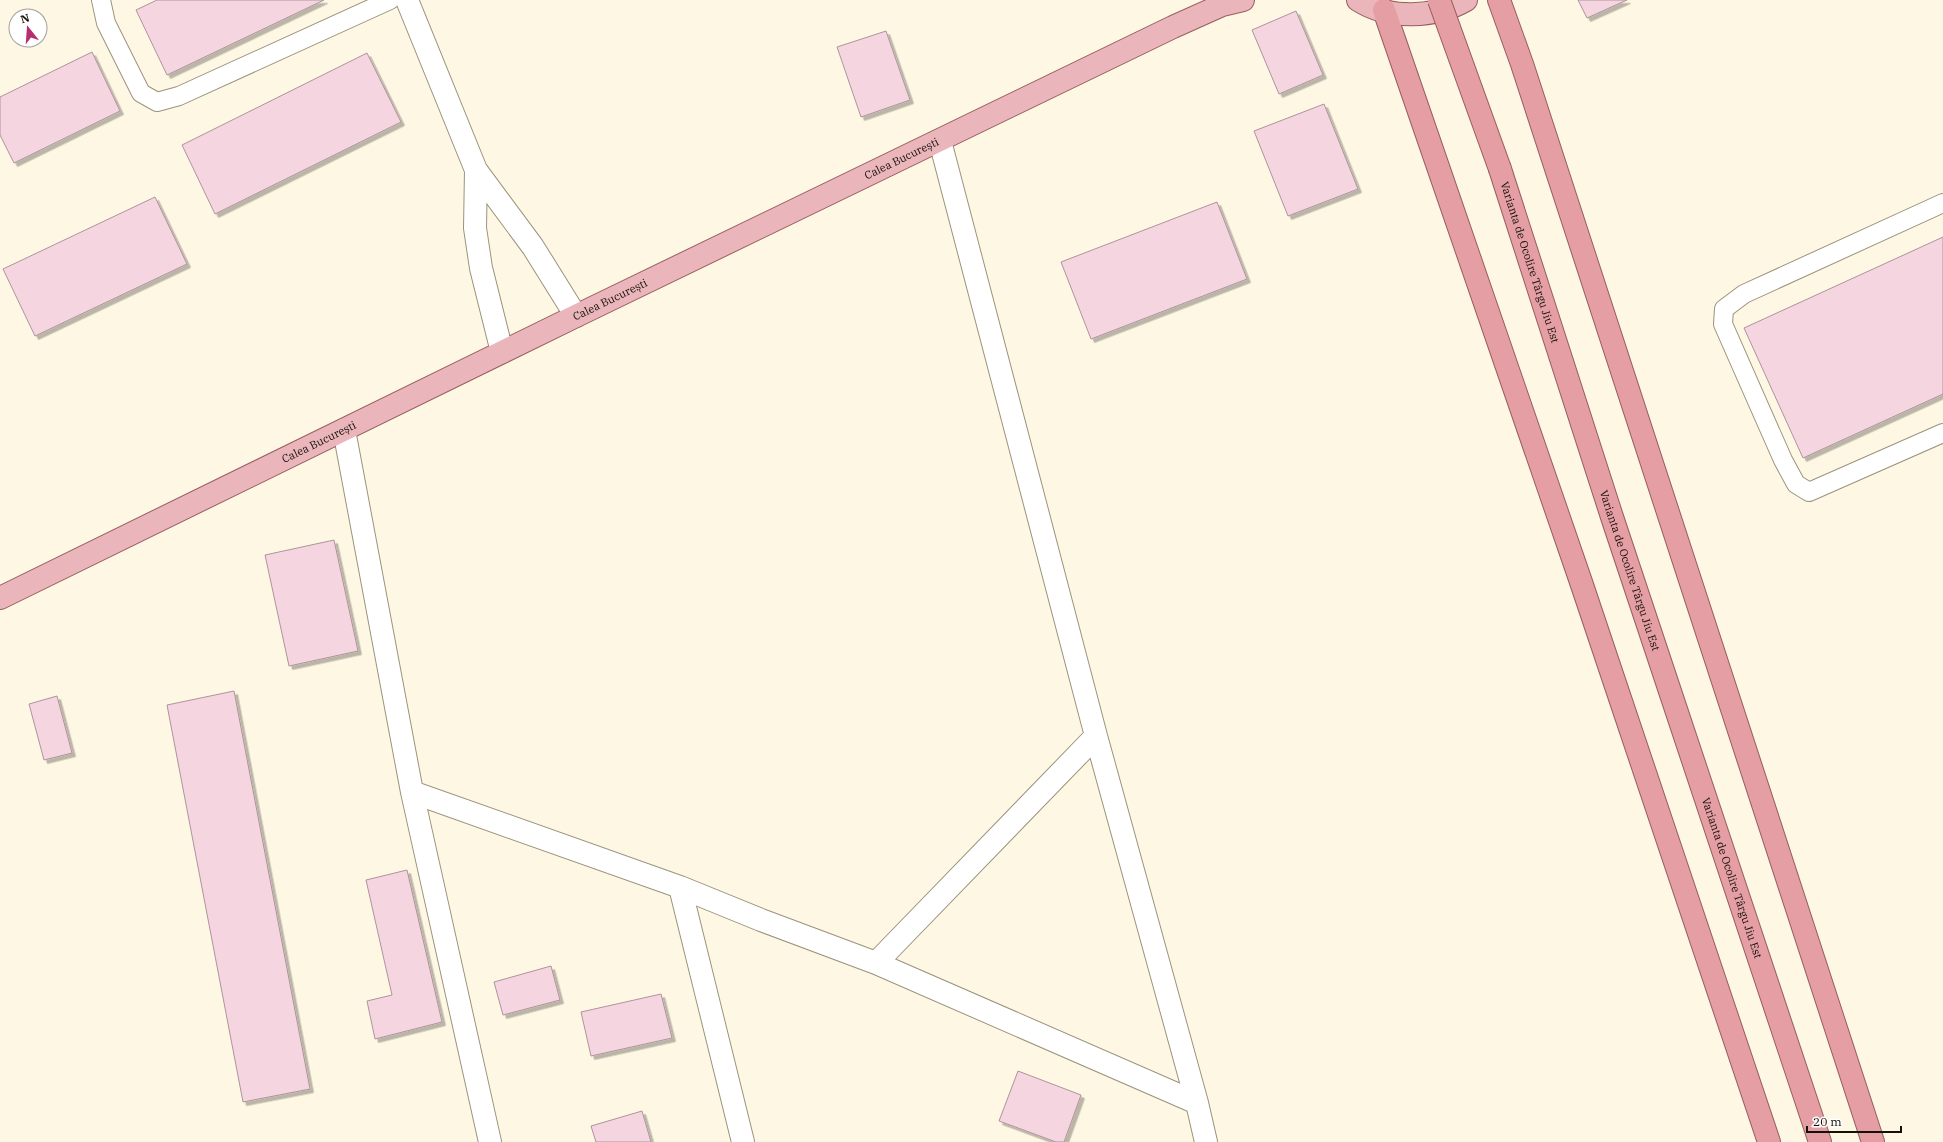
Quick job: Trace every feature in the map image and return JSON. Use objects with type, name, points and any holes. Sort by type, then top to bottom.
[{"type":"highway","name":"Varianta de Ocolire Târgu Jiu Est","points":[[1439,0],[1500,169],[1612,517],[1820,1142]]},
{"type":"highway","points":[[1499,0],[1522,64],[1873,1142]]},
{"type":"highway","points":[[1384,10],[1581,582],[1770,1142]]},
{"type":"main road","name":"Calea București","points":[[0,598],[502,352],[1173,27],[1226,3],[1243,0]]},
{"type":"main road","points":[[1358,0],[1366,5],[1399,14],[1433,12],[1466,0]]},
{"type":"street","points":[[408,0],[476,170],[533,246],[576,316]]},
{"type":"street","points":[[940,141],[1096,736],[1197,1103],[1206,1142]]},
{"type":"street","points":[[476,170],[475,228],[481,268],[502,352]]},
{"type":"street","points":[[344,430],[412,792],[490,1142]]},
{"type":"street","points":[[876,963],[1096,736]]},
{"type":"street","points":[[412,792],[680,887],[761,920],[876,963],[1197,1103]]},
{"type":"street","points":[[680,887],[743,1142]]},
{"type":"lane","points":[[100,0],[106,23],[141,93],[157,102],[179,96],[390,0]]},
{"type":"lane","points":[[1943,204],[1744,294],[1724,309],[1723,324],[1783,460],[1796,484],[1810,492],[1943,433]]},
{"type":"building","points":[[157,0],[324,0],[167,75],[136,10]]},
{"type":"building","points":[[1578,0],[1627,0],[1587,18]]},
{"type":"building","points":[[1296,11],[1323,75],[1279,94],[1252,30]]},
{"type":"building","points":[[886,31],[910,100],[861,117],[837,47]]},
{"type":"building","points":[[92,52],[120,111],[14,163],[0,135],[0,97]]},
{"type":"building","points":[[367,53],[401,122],[215,214],[182,145]]},
{"type":"building","points":[[1324,104],[1358,189],[1288,216],[1254,131]]},
{"type":"building","points":[[155,197],[187,264],[35,336],[3,269]]},
{"type":"building","points":[[1217,202],[1247,279],[1091,339],[1061,262]]},
{"type":"building","points":[[1943,237],[1943,394],[1803,458],[1744,328]]},
{"type":"building","points":[[334,540],[358,651],[289,666],[265,555]]},
{"type":"building","points":[[234,691],[310,1089],[243,1102],[167,705]]},
{"type":"building","points":[[57,696],[72,753],[44,760],[29,704]]},
{"type":"building","points":[[407,870],[442,1022],[375,1039],[367,1001],[392,995],[366,880]]},
{"type":"building","points":[[551,966],[560,1000],[503,1015],[494,982]]},
{"type":"building","points":[[661,994],[672,1038],[591,1056],[581,1012]]},
{"type":"building","points":[[1018,1071],[1081,1095],[1064,1142],[1056,1142],[999,1121]]},
{"type":"building","points":[[642,1111],[651,1142],[596,1142],[591,1126]]}]
